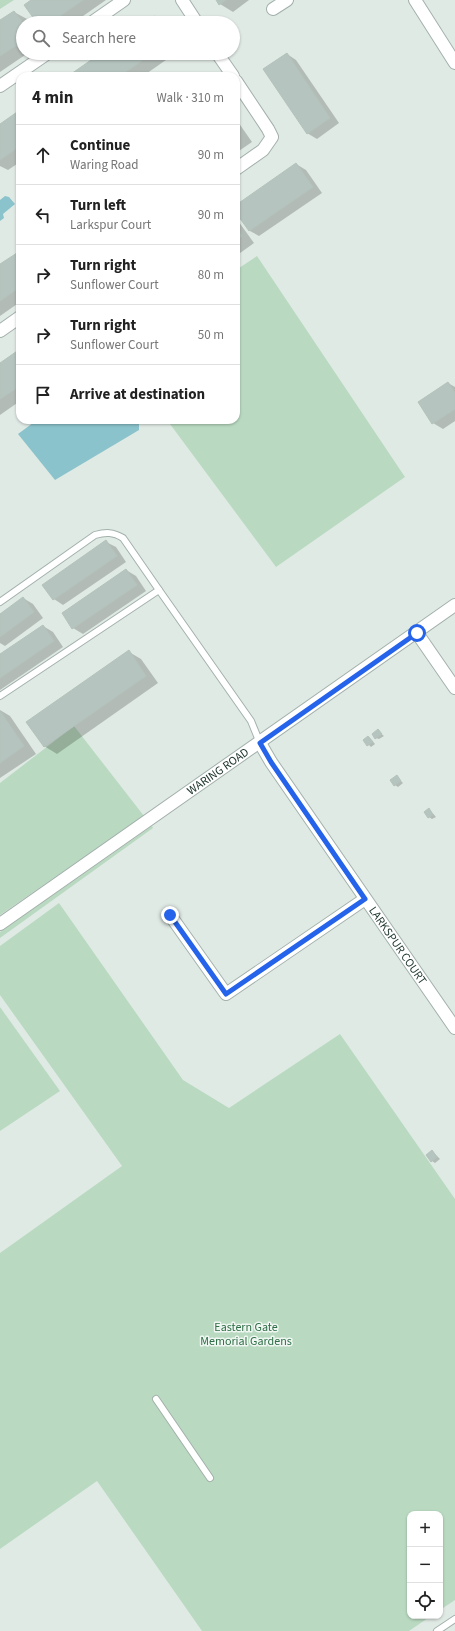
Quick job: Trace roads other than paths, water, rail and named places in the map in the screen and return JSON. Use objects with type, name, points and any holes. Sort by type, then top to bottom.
[{"type":"street","points":[[101,16],[124,0]]},
{"type":"street","points":[[182,0],[192,16]]},
{"type":"street","points":[[273,9],[287,0]]},
{"type":"street","points":[[415,0],[455,63]]},
{"type":"street","points":[[20,72],[38,60]]},
{"type":"street","points":[[222,60],[230,72]]},
{"type":"street","points":[[0,86],[16,75]]},
{"type":"street","points":[[240,87],[272,137],[263,150],[240,166]]},
{"type":"street","points":[[0,331],[16,321]]},
{"type":"street","name":"WARING ROAD","points":[[0,924],[455,606]]},
{"type":"street","points":[[417,633],[455,688]]},
{"type":"street","name":"LARKSPUR COURT","points":[[260,743],[271,762],[455,1028]]},
{"type":"street","points":[[170,915],[226,994],[365,899]]},
{"type":"lane","points":[[0,602],[96,536],[106,533],[114,533],[123,538],[251,721],[260,743]]},
{"type":"lane","points":[[0,696],[159,590]]},
{"type":"lane","points":[[156,1399],[210,1478]]},
{"type":"lane","points":[[438,1631],[455,1619]]},
{"type":"water","points":[[5,196],[9,197],[15,204],[3,214],[4,218],[0,221],[0,200]]},
{"type":"water","points":[[32,424],[139,424],[139,430],[55,480],[18,434]]},
{"type":"park label","name":"Eastern Gate Memorial Gardens","points":[[246,1334]]}]
